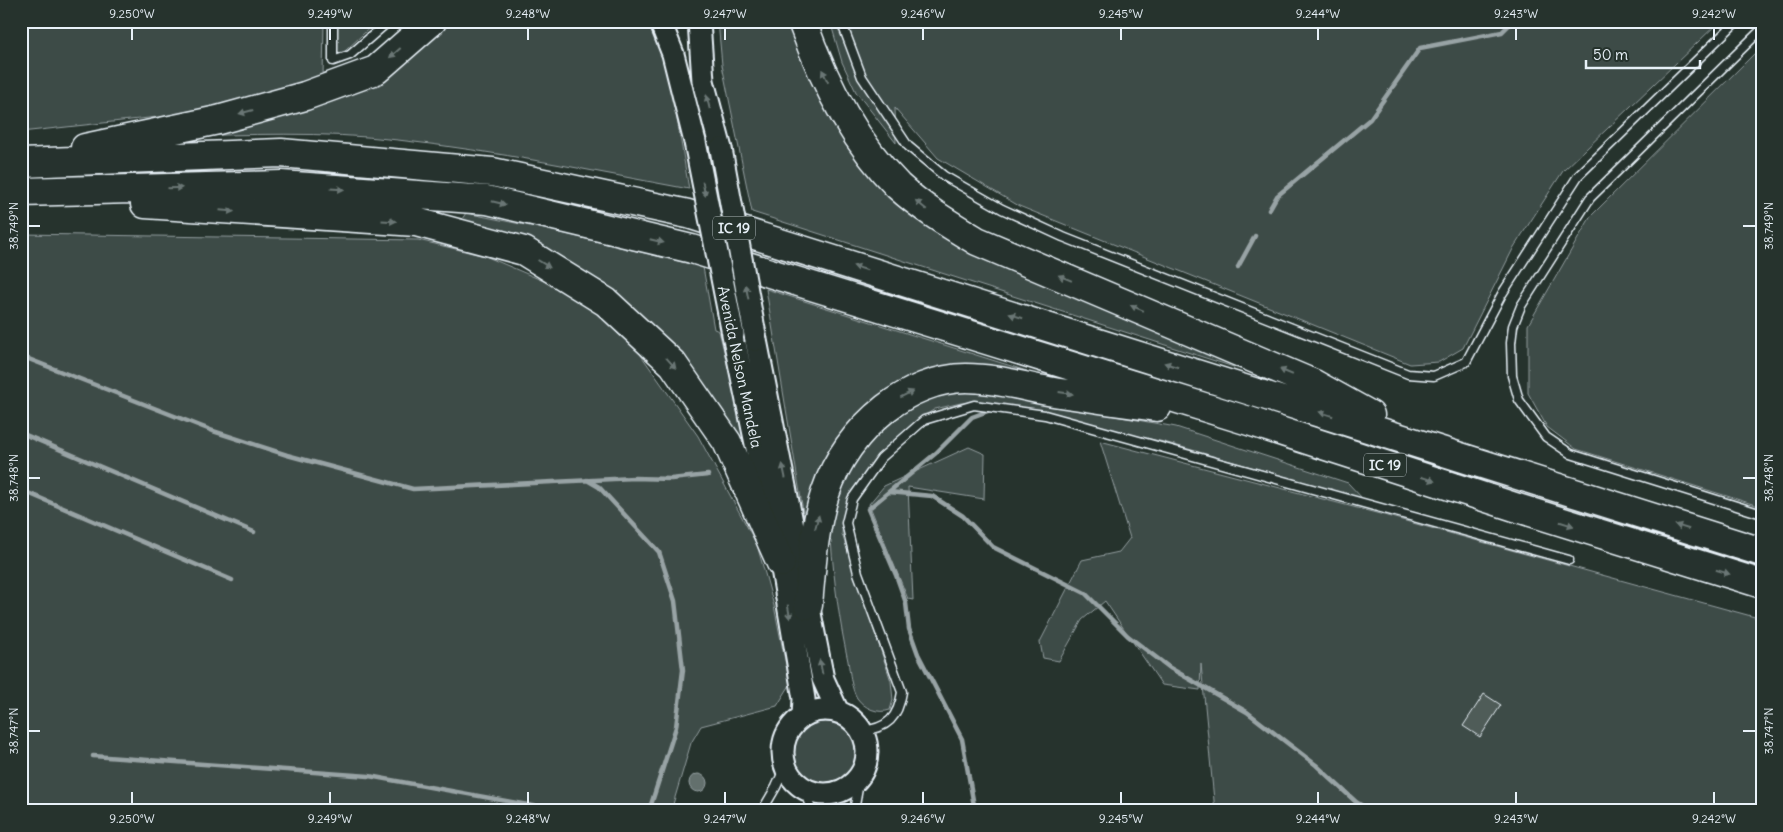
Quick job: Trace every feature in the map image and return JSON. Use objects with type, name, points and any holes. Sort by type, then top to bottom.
[{"type":"highway","points":[[21,162],[218,120],[305,96],[376,70],[432,21]]},
{"type":"highway","points":[[802,21],[811,46],[845,116],[866,148],[898,186],[934,215],[977,241],[1314,384],[1422,444]]},
{"type":"highway","name":"IC 19","points":[[21,162],[281,153],[492,172],[688,214],[1762,552]]},
{"type":"highway","name":"IC 19","points":[[21,192],[281,185],[487,200],[692,249],[1248,421],[1762,584]]},
{"type":"highway","points":[[21,192],[238,212],[416,222],[524,251],[606,302],[673,364],[727,442],[781,564]]},
{"type":"highway","points":[[808,605],[814,532],[827,484],[838,462],[864,427],[900,397],[920,388],[965,378],[996,380],[1048,391],[1248,421]]},
{"type":"main road","name":"Avenida Nelson Mandela","points":[[660,21],[673,54],[695,142],[781,564],[804,699],[803,715]]},
{"type":"main road","name":"Avenida Nelson Mandela","points":[[699,21],[703,81],[720,149],[756,340],[790,501],[808,605],[823,679],[838,712]]},
{"type":"main road","points":[[815,711],[838,712],[848,716],[862,731],[868,746],[867,762],[860,776],[851,787],[834,794],[817,794],[803,789],[792,779],[785,767],[782,752],[788,731],[803,715],[815,711]]},
{"type":"lane","points":[[333,21],[333,61],[350,54],[389,21]]},
{"type":"lane","points":[[841,21],[862,77],[908,146],[944,176],[1002,209],[1063,236],[1408,374],[1434,376],[1466,362],[1502,294],[1578,176],[1736,21]]},
{"type":"lane","points":[[1762,30],[1590,198],[1521,306],[1513,326],[1511,343],[1512,376],[1519,400],[1546,437],[1570,454],[1762,514]]},
{"type":"lane","points":[[862,731],[880,728],[891,720],[900,707],[902,692],[858,573],[846,523],[852,499],[881,458],[924,420],[974,405],[1045,415],[1569,560]]},
{"type":"lane","points":[[762,811],[785,767]]},
{"type":"lane","points":[[854,811],[860,776]]},
{"type":"lane","points":[[803,789],[812,811]]},
{"type":"shaded area","points":[[21,21],[324,21],[323,77],[194,113],[21,132]]},
{"type":"shaded area","points":[[337,21],[377,21],[345,51],[336,54]]},
{"type":"shaded area","points":[[444,21],[648,21],[663,58],[669,80],[689,189],[508,156],[370,137],[256,134],[171,136],[301,104]]},
{"type":"shaded area","points":[[718,21],[791,21],[894,190],[1247,366],[1246,371],[752,212],[722,65]]},
{"type":"shaded area","points":[[830,21],[1720,21],[1563,171],[1514,247],[1463,348],[1439,362],[1410,364],[1019,206],[938,158],[895,108],[896,143],[856,92],[842,62]]},
{"type":"shaded area","points":[[1762,46],[1762,507],[1576,449],[1547,427],[1528,393],[1528,325],[1591,216]]},
{"type":"shaded area","points":[[466,213],[545,229],[703,267],[714,329],[719,331],[753,467],[723,423],[555,258],[462,219]]},
{"type":"shaded area","points":[[21,234],[418,240],[485,256],[567,291],[603,318],[619,335],[633,344],[698,436],[757,545],[774,606],[790,685],[777,706],[701,726],[691,743],[671,811],[21,811]]},
{"type":"shaded area","points":[[766,289],[1027,371],[1017,377],[905,386],[804,517]]},
{"type":"shaded area","points":[[966,392],[993,394],[1176,427],[1348,483],[1363,499],[1164,442],[988,403],[961,403],[935,409],[916,421],[869,468],[852,490],[843,516],[842,534],[891,681],[893,700],[890,710],[872,710],[857,698],[852,685],[837,600],[831,540],[825,534],[826,520],[860,448],[909,405],[941,395]]},
{"type":"shaded area","points":[[1100,441],[1380,514],[1762,619],[1762,811],[1215,811],[1201,664],[1200,690],[1162,685],[1105,601],[1082,620],[1059,661],[1043,658],[1040,642],[1082,560],[1119,552],[1130,538]]},
{"type":"shaded area","points":[[969,447],[985,454],[984,499],[908,487],[913,600],[908,599],[869,504],[884,486]]},
{"type":"shaded area","points":[[825,722],[843,728],[851,736],[857,754],[851,772],[843,780],[825,786],[807,780],[799,772],[793,754],[799,736],[807,728]]},
{"type":"shaded area","points":[[698,774],[704,777],[707,783],[704,789],[698,792],[692,789],[689,783],[692,777]]},
{"type":"building","points":[[1484,694],[1501,705],[1480,737],[1463,726]]},
{"type":"waterway","points":[[1269,210],[1277,196],[1370,119],[1420,48],[1502,32],[1513,21]]},
{"type":"waterway","points":[[1238,267],[1255,236]]},
{"type":"waterway","points":[[21,356],[213,431],[287,455],[413,489],[634,478],[671,479],[708,475]]},
{"type":"waterway","points":[[975,811],[962,739],[918,654],[909,629],[906,603],[868,509],[936,453],[972,417],[988,411]]},
{"type":"waterway","points":[[21,433],[254,532]]},
{"type":"waterway","points":[[587,480],[599,487],[659,552],[675,601],[683,670],[676,727],[649,811]]},
{"type":"waterway","points":[[21,490],[232,580]]},
{"type":"waterway","points":[[889,492],[932,496],[963,516],[993,547],[1085,593],[1128,636],[1170,668],[1247,712],[1316,765],[1356,802],[1370,811]]},
{"type":"waterway","points":[[93,756],[369,776],[561,811]]}]
